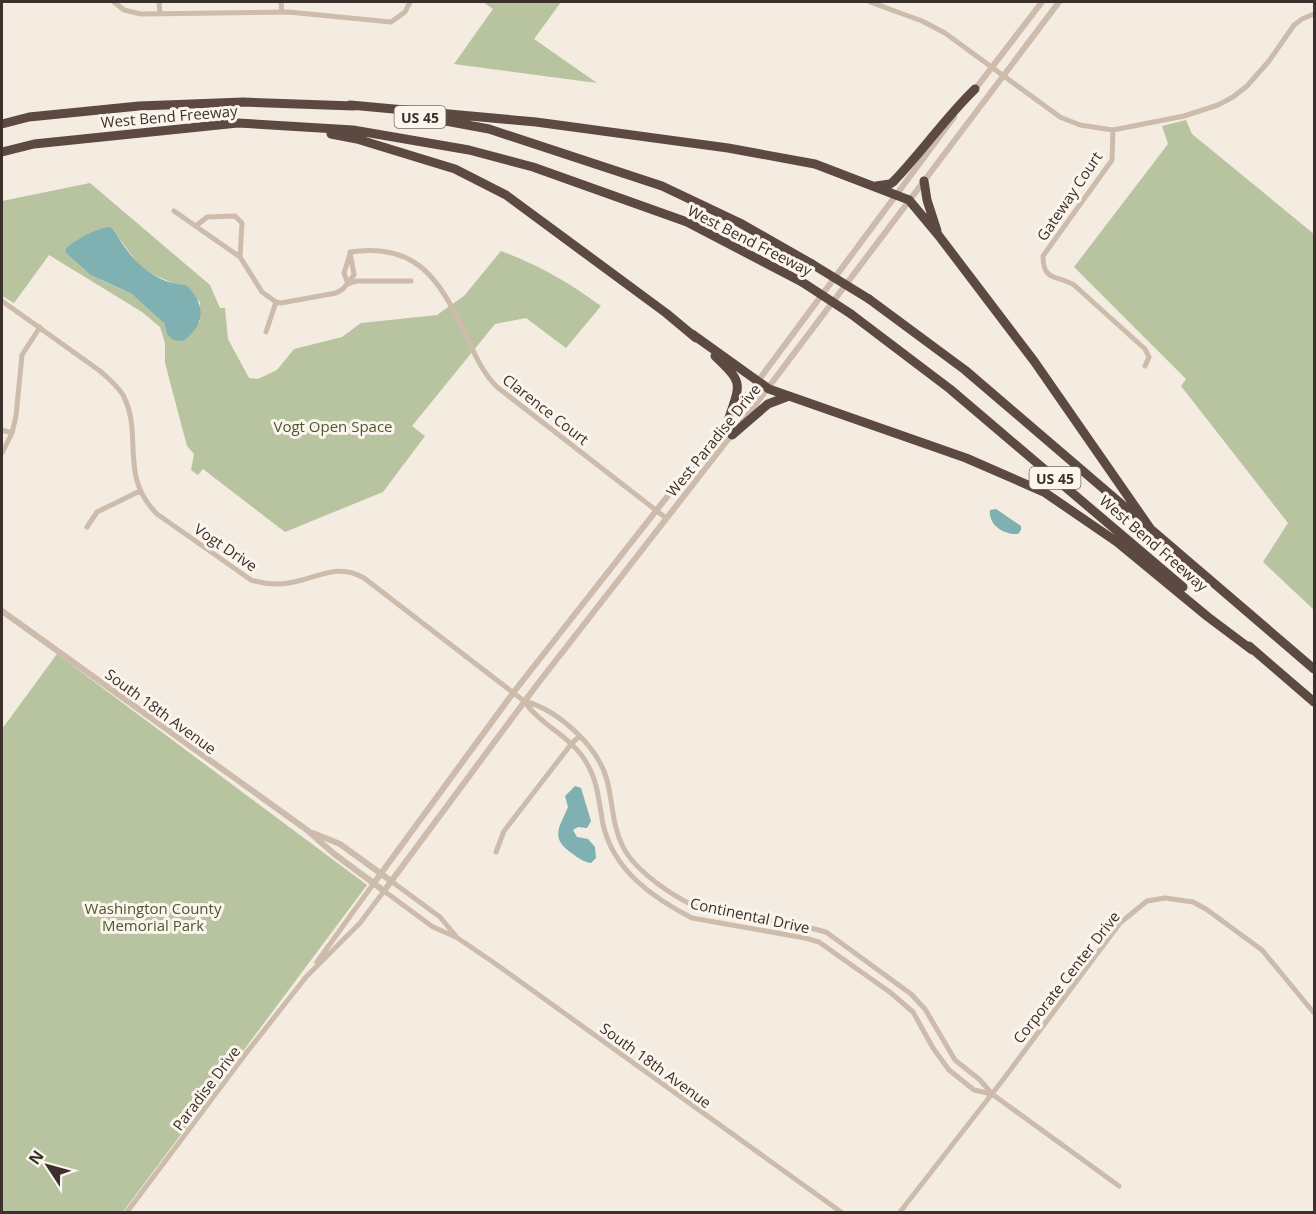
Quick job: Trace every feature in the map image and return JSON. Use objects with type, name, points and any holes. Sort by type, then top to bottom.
[{"type":"highway","points":[[871,186],[893,182],[947,118],[975,89]]},
{"type":"highway","name":"West Bend Freeway","points":[[2,124],[29,117],[139,106],[243,102],[350,105],[489,129],[662,186],[740,223],[812,264],[869,299],[965,370],[1314,669]]},
{"type":"highway","points":[[350,105],[536,123],[728,147],[815,164],[909,200],[1034,361],[1150,528]]},
{"type":"highway","name":"West Bend Freeway","points":[[2,152],[34,144],[238,123],[353,130],[469,150],[532,167],[687,222],[802,282],[901,350],[1042,466],[1314,702]]},
{"type":"highway","points":[[302,128],[357,139],[413,155],[455,169],[496,190],[769,388],[966,458],[1044,492],[1117,542],[1252,650]]},
{"type":"highway","points":[[924,181],[927,200],[939,236]]},
{"type":"highway","points":[[692,334],[729,369],[736,379],[738,390],[729,417]]},
{"type":"highway","points":[[732,435],[768,404],[789,396]]},
{"type":"street","points":[[114,2],[124,10],[141,14],[282,12],[391,22],[405,12],[410,2]]},
{"type":"street","points":[[159,2],[160,14]]},
{"type":"street","points":[[281,2],[282,12]]},
{"type":"street","points":[[870,2],[922,21],[945,33],[1060,117],[1080,125],[1113,130],[1184,116],[1218,105],[1233,97],[1247,86],[1269,61],[1294,26],[1302,19],[1314,14]]},
{"type":"street","name":"West Paradise Drive","points":[[374,883],[513,693],[758,381],[1042,2]]},
{"type":"street","name":"West Paradise Drive","points":[[384,891],[524,701],[769,388],[1059,2]]},
{"type":"street","name":"Gateway Court","points":[[1113,130],[1112,160],[1043,256],[1043,267],[1056,279],[1066,280],[1074,285],[1144,349],[1149,357],[1145,366]]},
{"type":"street","points":[[174,211],[240,257],[258,286],[276,302],[336,293],[348,284],[357,281],[411,281]]},
{"type":"street","points":[[196,226],[207,217],[235,216],[240,219],[242,223],[240,257]]},
{"type":"street","name":"Clarence Court","points":[[348,284],[344,273],[350,252],[365,250],[390,252],[405,257],[425,270],[435,280],[449,302],[485,375],[497,387],[666,518]]},
{"type":"street","name":"Vogt Drive","points":[[2,301],[100,371],[123,394],[131,427],[134,475],[148,505],[157,514],[251,580],[263,584],[291,583],[333,571],[360,576],[524,701]]},
{"type":"street","points":[[266,332],[276,302]]},
{"type":"street","points":[[2,453],[12,433],[16,416],[22,355],[40,327]]},
{"type":"street","points":[[2,429],[12,433]]},
{"type":"street","points":[[87,526],[97,512],[140,491]]},
{"type":"street","name":"South 18th Avenue","points":[[2,611],[307,830],[333,853],[434,927],[456,937],[841,1212]]},
{"type":"street","name":"Continental Drive","points":[[524,701],[540,705],[580,736],[595,754],[607,780],[615,827],[624,848],[637,866],[693,906],[705,910],[795,924],[826,932],[911,994],[925,1009],[955,1060],[980,1080],[992,1094],[1119,1186]]},
{"type":"street","name":"Continental Drive","points":[[524,701],[534,716],[572,743],[588,765],[596,784],[609,844],[616,858],[630,876],[692,918],[819,942],[891,993],[913,1012],[933,1048],[949,1070],[974,1090],[992,1094]]},
{"type":"street","points":[[496,852],[504,831],[572,743],[580,736]]},
{"type":"street","name":"South 18th Avenue","points":[[307,830],[340,844],[440,917],[456,937]]},
{"type":"street","name":"Paradise Drive","points":[[127,1212],[305,978],[374,883]]},
{"type":"street","name":"Paradise Drive","points":[[305,978],[360,923],[384,891]]},
{"type":"street","name":"Corporate Center Drive","points":[[900,1212],[992,1094],[1120,922],[1147,901],[1165,898],[1193,902],[1206,909],[1262,950],[1314,1013]]},
{"type":"green space","points":[[483,2],[561,2],[534,39],[597,83],[454,64],[493,9]]},
{"type":"green space","points":[[1186,120],[1192,134],[1314,234],[1314,610],[1263,562],[1288,523],[1181,386],[1186,379],[1074,267],[1168,144],[1162,126]]},
{"type":"green space","name":"Vogt Open Space","points":[[90,183],[210,285],[220,308],[225,308],[228,339],[249,378],[258,379],[277,370],[294,349],[342,337],[361,323],[437,315],[464,296],[501,251],[553,275],[601,306],[566,348],[526,318],[495,324],[412,426],[425,436],[383,492],[285,532],[203,469],[198,475],[191,470],[194,454],[187,446],[165,363],[165,343],[160,327],[142,312],[49,255],[14,303],[2,296],[2,201]],"holes":[[[99,229],[114,231],[138,264],[150,273],[177,285],[200,302],[200,322],[167,334],[164,323],[146,304],[132,294],[101,280],[65,252],[66,248]]]},
{"type":"green space","name":"Washington County Memorial Park","points":[[57,654],[367,885],[123,1212],[2,1212],[2,729]]},
{"type":"water","points":[[110,227],[136,261],[150,273],[176,284],[186,285],[193,292],[201,314],[196,328],[183,341],[173,340],[167,334],[164,323],[132,294],[91,275],[65,252],[66,248],[87,234]]},
{"type":"water","points":[[996,509],[1021,526],[1018,534],[1002,531],[994,524],[990,510]]},
{"type":"water","points":[[575,786],[581,788],[591,821],[587,828],[578,827],[573,830],[577,837],[588,839],[595,847],[596,858],[591,863],[570,852],[558,836],[568,807],[565,796]]}]
